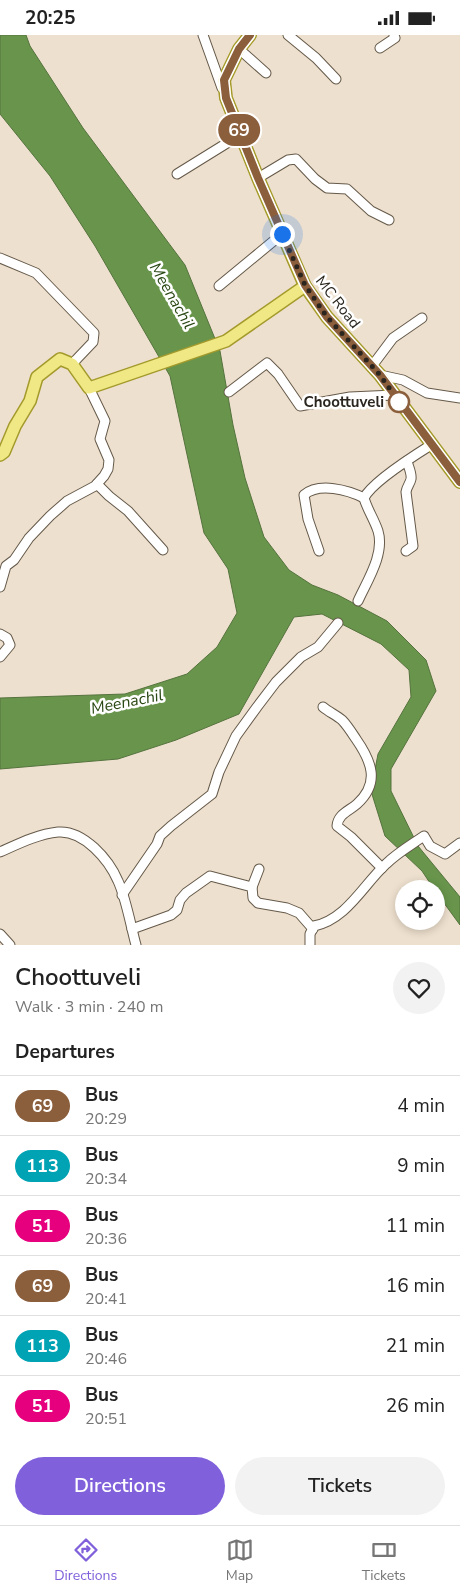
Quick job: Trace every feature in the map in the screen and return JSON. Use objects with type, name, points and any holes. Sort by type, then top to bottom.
[{"type":"main road","name":"MC Road","points":[[250,35],[239,49],[224,80],[226,98],[258,178],[305,285],[327,317],[380,375],[460,482]]},
{"type":"main road","points":[[0,455],[4,452],[15,426],[30,401],[37,377],[60,359],[72,364],[89,388],[226,341],[305,285]]},
{"type":"street","points":[[203,35],[226,98]]},
{"type":"street","points":[[288,35],[316,58],[336,79]]},
{"type":"street","points":[[380,48],[395,38],[394,35]]},
{"type":"street","points":[[239,49],[266,73]]},
{"type":"street","points":[[177,174],[240,135]]},
{"type":"street","points":[[258,178],[288,159],[296,159],[315,179],[327,188],[346,189],[371,211],[389,220]]},
{"type":"street","points":[[219,286],[282,234]]},
{"type":"street","points":[[0,258],[36,273],[94,333],[93,342],[72,364]]},
{"type":"street","points":[[372,366],[393,338],[422,318]]},
{"type":"street","points":[[229,392],[267,363],[278,373],[300,406],[350,397],[394,395]]},
{"type":"street","points":[[380,375],[403,380],[427,393],[460,398]]},
{"type":"street","points":[[0,585],[6,566],[14,560],[29,538],[67,501],[97,484],[108,469],[109,460],[100,439],[105,421],[89,388]]},
{"type":"street","points":[[364,498],[378,483],[432,445]]},
{"type":"street","points":[[406,551],[413,546],[406,492],[412,476],[407,461]]},
{"type":"street","points":[[97,484],[128,511],[163,550]]},
{"type":"street","points":[[319,551],[308,519],[304,495],[309,490],[319,488],[353,493],[364,498],[379,533],[380,543],[373,567],[358,601]]},
{"type":"street","points":[[122,895],[160,836],[185,813],[212,793],[219,772],[236,736],[276,682],[301,657],[318,647],[338,623]]},
{"type":"street","points":[[0,634],[7,638],[10,645],[0,657]]},
{"type":"street","points":[[323,707],[342,721],[362,747],[371,763],[371,777],[367,795],[353,808],[344,813],[338,821],[338,826],[382,869]]},
{"type":"street","points":[[0,852],[30,839],[60,832],[78,835],[102,857],[119,883],[136,945]]},
{"type":"street","points":[[310,945],[310,934],[314,926],[325,924],[344,910],[393,858],[420,839],[424,837],[430,846],[444,855],[460,843]]},
{"type":"street","points":[[260,869],[252,887],[253,898],[258,903],[287,908],[299,913],[313,929]]},
{"type":"street","points":[[132,929],[171,915],[177,910],[180,901],[186,893],[210,876],[252,887]]},
{"type":"street","points":[[0,934],[10,945]]},
{"type":"water","name":"Meenachil","points":[[0,35],[26,35],[30,46],[83,128],[185,265],[220,351],[233,425],[245,478],[264,537],[289,570],[312,585],[338,595],[387,621],[426,660],[436,691],[391,769],[391,791],[418,846],[460,897],[460,925],[445,904],[445,880],[428,880],[422,871],[385,836],[371,791],[378,754],[411,697],[409,670],[381,644],[322,614],[294,617],[239,714],[176,740],[118,759],[0,769],[0,698],[125,694],[187,674],[217,647],[237,613],[228,569],[204,533],[170,376],[95,246],[50,176],[0,114]]},
{"type":"bus line","name":"69","points":[[250,35],[239,49],[224,80],[226,98],[258,178],[305,285],[327,317],[380,375],[460,482]]},
{"type":"place","name":"Choottuveli","points":[[399,402]]},
{"type":"route","points":[[282,234],[305,285],[327,317],[380,375],[399,402]]}]
